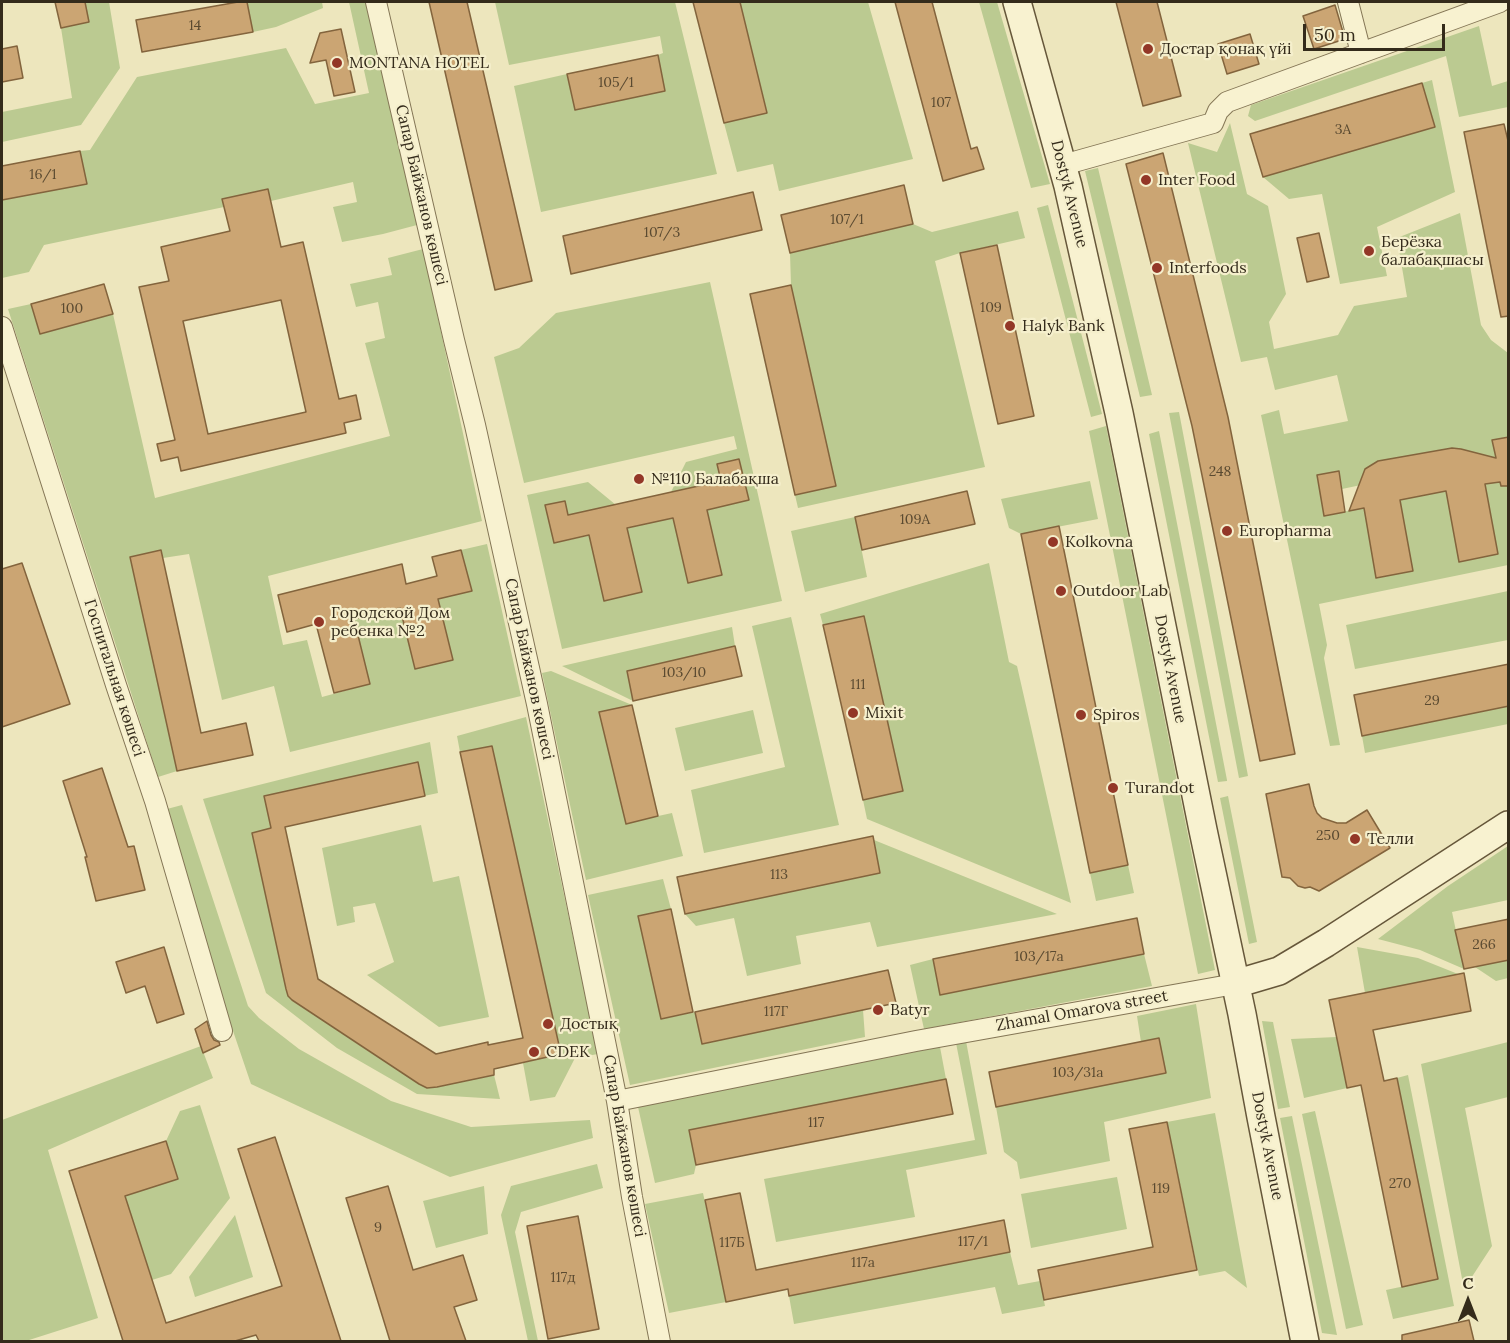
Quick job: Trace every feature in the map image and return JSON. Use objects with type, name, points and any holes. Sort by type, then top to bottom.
[{"type":"main road","name":"Dostyk Avenue","points":[[1017,2],[1063,165],[1119,413],[1197,804],[1242,1014],[1305,1341]]},
{"type":"main road","name":"Zhamal Omarova street","points":[[1235,984],[1279,971],[1509,825]]},
{"type":"street","name":"Сапар Байжанов көшесі","points":[[376,2],[537,704],[617,1101],[632,1197],[660,1341]]},
{"type":"street","points":[[1348,2],[1361,53]]},
{"type":"street","points":[[1063,165],[1213,123],[1218,111],[1227,102],[1500,2]]},
{"type":"street","name":"Госпитальная көшесі","points":[[2,327],[155,801],[222,1031]]},
{"type":"street","name":"Zhamal Omarova street","points":[[617,1101],[916,1041],[1235,984]]},
{"type":"green space","points":[[85,2],[109,2],[120,68],[81,125],[2,142],[2,112],[72,98],[61,28],[89,22]]},
{"type":"green space","points":[[247,2],[322,2],[323,8],[276,27],[253,32]]},
{"type":"green space","points":[[349,2],[366,2],[417,225],[342,242],[333,207],[357,202],[353,182],[271,201],[267,189],[223,199],[224,207],[44,245],[29,272],[2,278],[2,200],[86,184],[80,151],[90,150],[137,77],[286,48],[315,104],[369,93]]},
{"type":"green space","points":[[495,2],[675,2],[717,174],[541,212],[514,86],[567,74],[575,110],[665,91],[658,55],[663,53],[660,36],[509,65]]},
{"type":"green space","points":[[740,2],[868,2],[913,159],[779,191],[773,164],[737,172],[724,123],[767,112]]},
{"type":"green space","points":[[979,2],[997,2],[1050,184],[1031,188]]},
{"type":"green space","points":[[1479,26],[1492,86],[1508,81],[1508,107],[1459,117],[1446,56],[1255,121],[1248,116],[1251,105]]},
{"type":"green space","points":[[1432,80],[1455,192],[1377,227],[1387,276],[1340,284],[1322,194],[1289,199],[1263,177],[1435,127],[1422,83]]},
{"type":"green space","points":[[1230,123],[1247,194],[1268,206],[1286,294],[1269,322],[1274,349],[1338,335],[1354,306],[1407,297],[1397,238],[1460,213],[1481,325],[1491,340],[1508,353],[1508,437],[1492,440],[1496,459],[1473,456],[1469,451],[1452,448],[1378,461],[1365,469],[1361,485],[1342,489],[1339,471],[1317,476],[1324,515],[1364,508],[1376,578],[1413,571],[1400,500],[1446,491],[1459,562],[1498,554],[1485,484],[1508,480],[1508,565],[1319,604],[1327,645],[1324,658],[1340,745],[1330,746],[1261,415],[1279,410],[1284,434],[1348,421],[1337,375],[1275,390],[1267,357],[1241,362],[1188,143],[1217,152]]},
{"type":"green space","points":[[1098,168],[1152,395],[1140,397],[1085,171]]},
{"type":"green space","points":[[1048,205],[1102,414],[1091,417],[1037,208]]},
{"type":"green space","points":[[1018,211],[1025,238],[935,261],[985,467],[798,508],[795,495],[836,486],[791,285],[790,253],[913,224],[932,232]]},
{"type":"green space","points":[[423,249],[482,521],[268,576],[283,645],[307,640],[322,697],[370,684],[354,619],[400,608],[415,669],[453,660],[438,599],[471,591],[461,550],[487,544],[521,696],[290,752],[274,686],[222,700],[189,554],[163,558],[131,558],[177,771],[158,777],[8,309],[31,304],[40,334],[113,314],[155,498],[390,436],[365,343],[385,338],[378,302],[356,307],[350,284],[392,275],[388,258]]},
{"type":"green space","name":"№110 Балабақша","points":[[710,282],[782,601],[562,649],[527,495],[588,482],[616,505],[568,515],[564,501],[546,505],[554,543],[673,518],[688,583],[722,575],[707,510],[748,500],[739,460],[721,481],[671,492],[686,462],[737,449],[734,436],[524,483],[494,357],[519,348],[556,313]]},
{"type":"green space","points":[[1179,412],[1248,776],[1239,778],[1169,413]]},
{"type":"green space","points":[[1106,426],[1215,970],[1198,974],[1089,431]]},
{"type":"green space","points":[[1159,431],[1227,781],[1218,782],[1149,434]]},
{"type":"green space","points":[[1090,481],[1098,519],[1021,534],[1009,528],[1001,499]]},
{"type":"green space","points":[[855,517],[867,577],[805,592],[791,531]]},
{"type":"green space","points":[[989,563],[1009,662],[1017,666],[1071,903],[867,819],[863,800],[903,791],[864,617],[823,625],[820,614]]},
{"type":"green space","points":[[1508,591],[1508,640],[1355,669],[1346,625]]},
{"type":"green space","points":[[791,617],[839,825],[704,853],[691,790],[785,767],[752,626]]},
{"type":"green space","points":[[732,627],[735,646],[627,671],[633,701],[562,666]]},
{"type":"green space","points":[[551,671],[632,705],[600,712],[626,823],[672,813],[683,856],[586,880],[542,673]]},
{"type":"green space","points":[[1508,706],[1508,724],[1365,753],[1362,736]]},
{"type":"green space","points":[[753,710],[763,753],[685,771],[675,728]]},
{"type":"green space","points":[[526,717],[598,1054],[575,1058],[555,1097],[530,1101],[523,1063],[561,1053],[492,746],[460,752],[457,736]]},
{"type":"green space","points":[[430,742],[438,793],[252,833],[288,996],[419,1084],[428,1088],[437,1087],[494,1075],[500,1099],[417,1094],[337,1048],[266,993],[203,799]]},
{"type":"green space","points":[[1228,796],[1257,942],[1249,944],[1220,798]]},
{"type":"green space","points":[[182,805],[248,1006],[259,1018],[299,1049],[391,1101],[471,1127],[590,1120],[593,1138],[450,1177],[251,1084],[232,1028],[167,809]]},
{"type":"green space","points":[[421,825],[433,882],[459,876],[489,1017],[439,1027],[367,975],[394,962],[375,903],[353,907],[355,922],[337,926],[322,848]]},
{"type":"green space","points":[[874,840],[1057,914],[877,947],[870,922],[796,936],[801,964],[747,976],[734,918],[696,926],[685,914],[880,873]]},
{"type":"green space","points":[[1508,846],[1508,900],[1452,912],[1464,969],[1420,950],[1378,939],[1448,886]]},
{"type":"green space","points":[[1128,865],[1134,893],[1096,901],[1090,873]]},
{"type":"green space","points":[[663,879],[671,909],[638,916],[662,1019],[695,1012],[702,1044],[863,1010],[865,1037],[630,1085],[588,895]]},
{"type":"green space","points":[[1357,947],[1418,958],[1458,974],[1365,993]]},
{"type":"green space","points":[[1144,954],[1152,986],[924,1029],[910,965],[933,959],[941,995]]},
{"type":"green space","points":[[1508,960],[1508,978],[1496,981],[1475,967]]},
{"type":"green space","points":[[1196,1004],[1211,1098],[1104,1122],[1110,1161],[1020,1179],[1017,1162],[1004,1152],[996,1107],[1166,1073],[1159,1038],[1141,1042],[1137,1016]]},
{"type":"green space","points":[[1262,1021],[1273,1022],[1290,1107],[1278,1109]]},
{"type":"green space","points":[[1337,1037],[1347,1088],[1304,1098],[1291,1039]]},
{"type":"green space","points":[[966,1041],[987,1154],[906,1170],[915,1217],[776,1242],[764,1179],[975,1140],[956,1043]]},
{"type":"green space","points":[[1508,1042],[1508,1097],[1465,1108],[1492,1246],[1464,1289],[1421,1064]]},
{"type":"green space","points":[[201,1046],[213,1078],[48,1150],[98,1318],[26,1341],[2,1341],[2,1120]]},
{"type":"green space","points":[[940,1047],[946,1079],[689,1130],[696,1165],[694,1174],[655,1183],[638,1107]]},
{"type":"green space","points":[[1408,1075],[1454,1306],[1393,1319],[1386,1290],[1438,1279],[1397,1078]]},
{"type":"green space","points":[[200,1105],[230,1198],[171,1274],[152,1280],[133,1221],[109,1201],[178,1179],[166,1141],[180,1111]]},
{"type":"green space","points":[[1315,1111],[1363,1325],[1346,1329],[1302,1114]]},
{"type":"green space","points":[[1215,1113],[1247,1288],[1225,1271],[1199,1276],[1167,1122]]},
{"type":"green space","points":[[1292,1116],[1337,1335],[1322,1333],[1280,1118]]},
{"type":"green space","points":[[597,1164],[603,1188],[521,1212],[515,1232],[538,1341],[528,1341],[501,1215],[511,1186]]},
{"type":"green space","points":[[1117,1177],[1127,1229],[1031,1248],[1021,1194]]},
{"type":"green space","points":[[484,1186],[488,1234],[436,1248],[423,1201]]},
{"type":"green space","points":[[703,1193],[726,1302],[669,1313],[645,1204]]},
{"type":"green space","points":[[235,1215],[253,1277],[195,1297],[189,1277]]},
{"type":"green space","points":[[1010,1252],[1018,1285],[1040,1281],[1045,1306],[1002,1314],[995,1287],[794,1324],[789,1296]]},
{"type":"building","points":[[55,2],[85,2],[89,22],[61,28]]},
{"type":"building","points":[[247,2],[253,32],[142,52],[136,20]]},
{"type":"building","points":[[429,2],[467,2],[532,281],[495,290]]},
{"type":"building","points":[[693,2],[740,2],[767,113],[724,123]]},
{"type":"building","points":[[895,2],[932,2],[971,149],[977,147],[984,169],[943,181]]},
{"type":"building","name":"Достар қонақ үйі","points":[[1116,2],[1157,2],[1181,96],[1143,106]]},
{"type":"building","points":[[1335,5],[1345,39],[1314,49],[1303,16]]},
{"type":"building","points":[[341,29],[355,92],[334,96],[326,60],[310,63],[320,33]]},
{"type":"building","points":[[1250,34],[1259,64],[1227,74],[1218,44]]},
{"type":"building","points":[[17,46],[23,78],[2,82],[2,49]]},
{"type":"building","points":[[658,55],[665,91],[575,110],[567,74]]},
{"type":"building","points":[[1422,83],[1435,127],[1263,177],[1250,134]]},
{"type":"building","points":[[1504,124],[1509,145],[1509,316],[1501,317],[1464,132]]},
{"type":"building","points":[[80,151],[87,184],[2,200],[2,166]]},
{"type":"building","points":[[1163,153],[1228,417],[1295,754],[1260,761],[1192,426],[1126,164]]},
{"type":"building","points":[[904,185],[913,224],[790,253],[781,215]]},
{"type":"building","points":[[268,189],[281,247],[303,242],[339,399],[356,395],[361,419],[344,423],[346,433],[181,471],[178,457],[161,461],[157,444],[175,440],[139,287],[169,281],[161,247],[230,231],[222,199]],"holes":[[[281,300],[306,412],[208,434],[183,321]]]},
{"type":"building","points":[[753,192],[762,230],[571,274],[563,236]]},
{"type":"building","points":[[1319,233],[1329,277],[1307,282],[1297,238]]},
{"type":"building","points":[[997,245],[1034,416],[998,424],[960,253]]},
{"type":"building","points":[[104,284],[113,314],[40,334],[31,304]]},
{"type":"building","points":[[791,285],[836,486],[795,495],[750,294]]},
{"type":"building","points":[[1509,437],[1509,486],[1501,486],[1500,482],[1485,484],[1498,554],[1459,562],[1446,491],[1400,500],[1413,571],[1376,578],[1364,508],[1349,511],[1365,469],[1378,461],[1452,448],[1496,458],[1492,440]]},
{"type":"building","points":[[739,459],[749,500],[707,510],[722,575],[688,583],[673,518],[627,528],[642,592],[604,601],[589,535],[554,543],[545,505],[565,501],[568,515],[721,481],[717,464]]},
{"type":"building","points":[[1339,471],[1345,512],[1324,516],[1317,475]]},
{"type":"building","points":[[967,491],[975,524],[862,550],[855,517]]},
{"type":"building","points":[[1059,526],[1128,865],[1090,873],[1021,534]]},
{"type":"building","points":[[161,550],[201,733],[246,723],[253,755],[177,771],[130,557]]},
{"type":"building","name":"Городской Дом ребенка №2","points":[[461,550],[472,591],[438,599],[453,660],[415,669],[400,608],[354,619],[370,684],[334,693],[316,624],[287,632],[278,595],[402,564],[406,584],[437,576],[432,557]]},
{"type":"building","points":[[22,563],[70,704],[2,727],[2,569]]},
{"type":"building","points":[[864,616],[903,791],[863,800],[823,625]]},
{"type":"building","points":[[735,646],[742,676],[633,701],[627,671]]},
{"type":"building","points":[[1509,664],[1509,706],[1362,736],[1354,695]]},
{"type":"building","points":[[632,705],[658,816],[626,824],[599,712]]},
{"type":"building","points":[[492,746],[561,1054],[494,1069],[494,1075],[427,1088],[288,996],[252,833],[271,828],[264,796],[418,762],[425,796],[285,827],[318,979],[436,1054],[488,1042],[488,1045],[523,1038],[460,752]]},
{"type":"building","points":[[102,768],[128,847],[134,846],[145,890],[96,901],[85,857],[87,857],[63,781]]},
{"type":"building","points":[[1309,784],[1314,806],[1322,818],[1337,823],[1346,823],[1367,810],[1390,848],[1319,891],[1310,887],[1298,886],[1290,878],[1282,877],[1266,794]]},
{"type":"building","points":[[873,836],[880,873],[685,914],[677,877]]},
{"type":"building","points":[[671,909],[693,1012],[661,1019],[638,916]]},
{"type":"building","points":[[1137,918],[1144,954],[940,995],[933,959]]},
{"type":"building","points":[[1509,919],[1509,960],[1464,969],[1455,930]]},
{"type":"building","points":[[164,947],[184,1014],[157,1023],[145,986],[126,993],[116,962]]},
{"type":"building","points":[[888,970],[896,1003],[702,1044],[695,1012]]},
{"type":"building","points":[[1464,973],[1471,1011],[1373,1030],[1384,1081],[1397,1078],[1438,1279],[1402,1287],[1361,1085],[1347,1088],[1329,1000]]},
{"type":"building","points":[[207,1021],[211,1035],[220,1045],[203,1053],[195,1029]]},
{"type":"building","points":[[1159,1038],[1166,1073],[996,1107],[989,1072]]},
{"type":"building","points":[[946,1079],[953,1114],[696,1165],[689,1130]]},
{"type":"building","points":[[1167,1122],[1197,1270],[1044,1300],[1038,1270],[1153,1247],[1129,1129]]},
{"type":"building","points":[[275,1137],[341,1341],[259,1341],[256,1335],[235,1341],[123,1341],[69,1171],[166,1141],[178,1179],[125,1196],[166,1323],[282,1286],[238,1149]]},
{"type":"building","points":[[388,1186],[413,1270],[463,1255],[477,1300],[454,1307],[466,1341],[390,1341],[346,1198]]},
{"type":"building","points":[[740,1193],[756,1270],[1004,1220],[1010,1252],[789,1296],[788,1289],[726,1302],[705,1200]]},
{"type":"building","points":[[578,1216],[599,1329],[548,1339],[527,1226]]},
{"type":"building","points":[[1469,1320],[1474,1341],[1402,1341],[1402,1335]]},
{"type":"place","name":"Достар қонақ үйі","points":[[1148,49]]},
{"type":"place","name":"MONTANA HOTEL","points":[[337,63]]},
{"type":"place","name":"Inter Food","points":[[1146,180]]},
{"type":"place","name":"Берёзка балабақшасы","points":[[1369,251]]},
{"type":"place","name":"Interfoods","points":[[1157,268]]},
{"type":"place","name":"Halyk Bank","points":[[1010,326]]},
{"type":"place","name":"№110 Балабақша","points":[[639,479]]},
{"type":"place","name":"Europharma","points":[[1227,531]]},
{"type":"place","name":"Kolkovna","points":[[1053,542]]},
{"type":"place","name":"Outdoor Lab","points":[[1061,591]]},
{"type":"place","name":"Городской Дом ребенка №2","points":[[319,622]]},
{"type":"place","name":"Mixit","points":[[853,713]]},
{"type":"place","name":"Spiros","points":[[1081,715]]},
{"type":"place","name":"Turandot","points":[[1113,788]]},
{"type":"place","name":"Телли","points":[[1355,839]]},
{"type":"place","name":"Batyr","points":[[878,1010]]},
{"type":"place","name":"Достық","points":[[548,1024]]},
{"type":"place","name":"CDEK","points":[[534,1052]]}]
